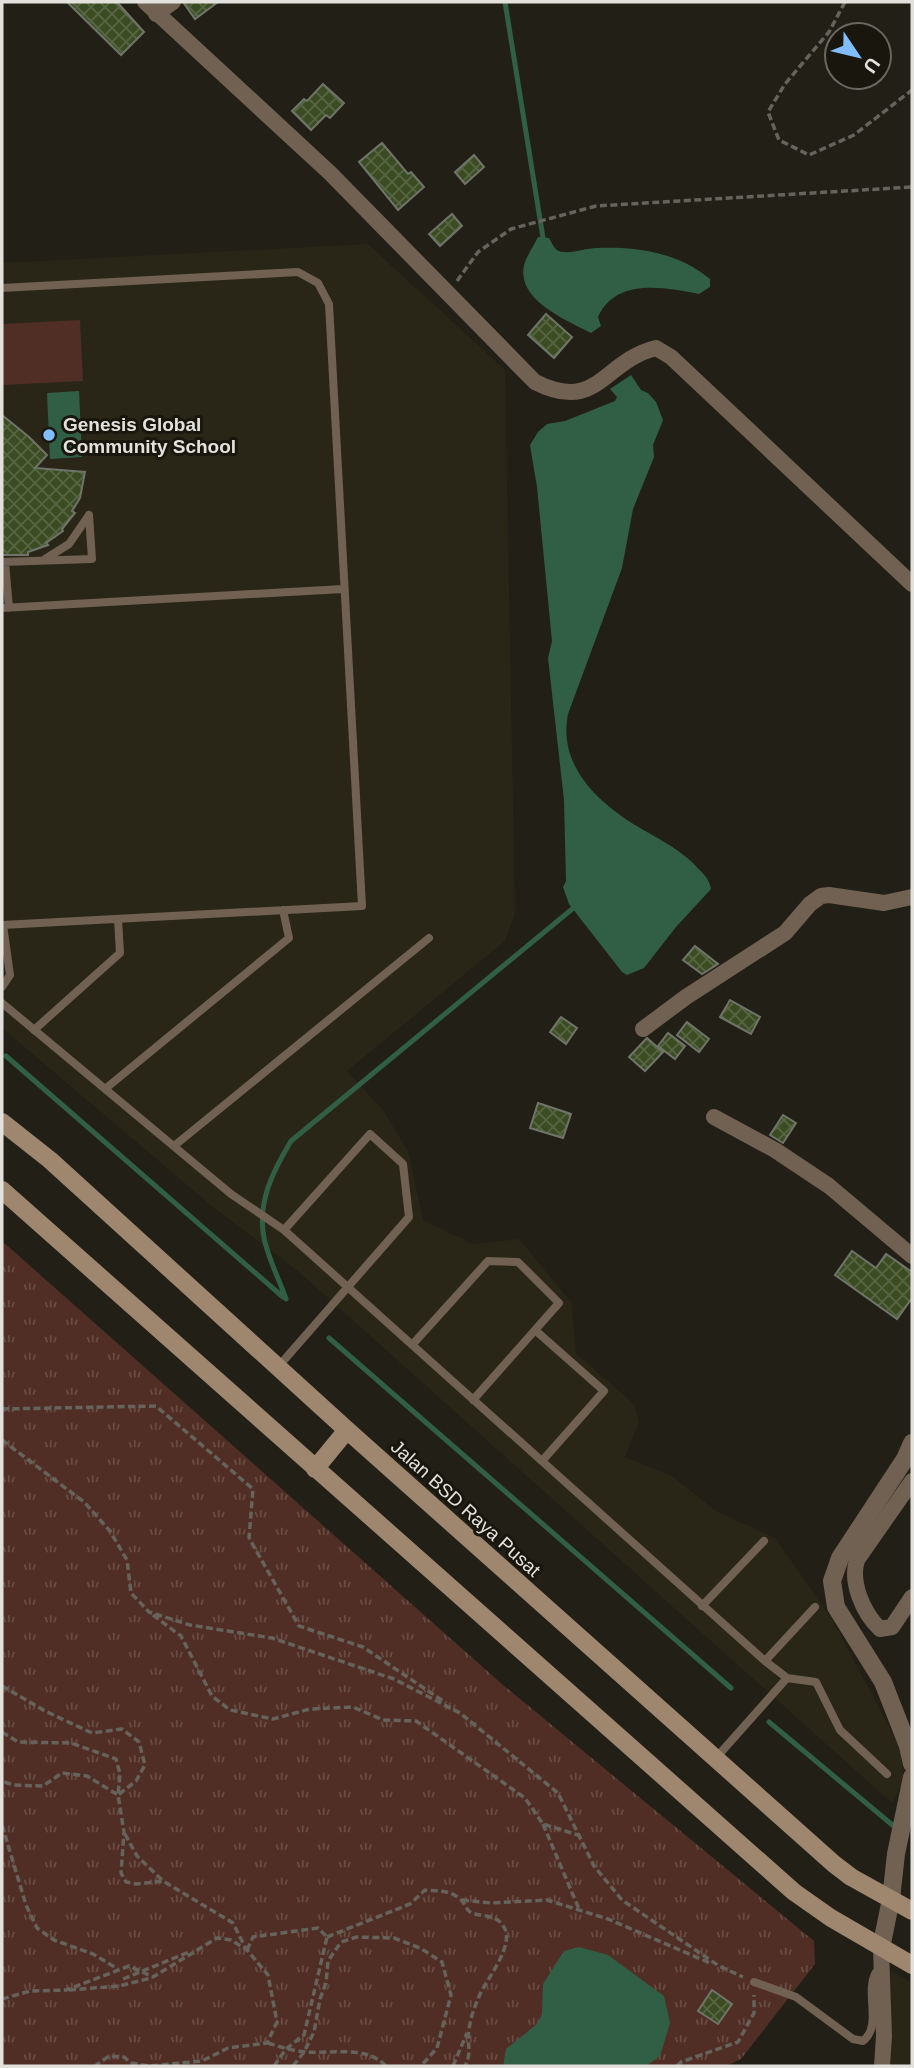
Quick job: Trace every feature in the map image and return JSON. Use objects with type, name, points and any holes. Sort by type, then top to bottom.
[{"type":"main road","name":"Jalan BSD Raya Pusat","points":[[2,1122],[50,1160],[347,1430],[834,1864],[851,1877],[912,1911]]},
{"type":"main road","points":[[2,1190],[794,1892],[831,1918],[912,1965]]},
{"type":"main road","points":[[314,1469],[347,1430]]},
{"type":"street","points":[[145,2],[330,173],[535,382],[554,391],[574,393],[591,388],[638,352],[656,348],[671,357],[912,584]]},
{"type":"street","points":[[156,15],[173,2]]},
{"type":"street","points":[[643,1029],[686,997],[785,933],[810,904],[821,896],[884,903],[912,897]]},
{"type":"street","points":[[714,1116],[775,1150],[829,1186],[912,1256]]},
{"type":"street","points":[[912,1443],[840,1558],[831,1581],[836,1607],[883,1682],[908,1746],[912,1764]]},
{"type":"street","points":[[912,1481],[857,1560],[855,1576],[858,1591],[875,1625],[880,1629],[891,1627],[912,1597]]},
{"type":"street","points":[[882,2066],[884,2036],[881,1948],[912,1777]]},
{"type":"lane","points":[[2,288],[298,272],[318,283],[329,304],[362,906],[2,925],[10,975],[2,987]]},
{"type":"lane","points":[[43,561],[69,544],[89,515],[92,559],[43,561],[4,562],[5,608],[343,589]]},
{"type":"lane","points":[[105,1088],[289,937],[283,910]]},
{"type":"lane","points":[[34,1030],[120,953],[118,919]]},
{"type":"lane","points":[[174,1146],[429,938]]},
{"type":"lane","points":[[2,1003],[251,1208],[284,1230],[765,1661],[787,1678],[816,1682],[840,1730],[887,1774]]},
{"type":"lane","points":[[278,1367],[409,1217],[403,1164],[370,1134],[284,1230]]},
{"type":"lane","points":[[412,1345],[488,1261],[518,1262],[559,1303],[473,1400]]},
{"type":"lane","points":[[534,1331],[604,1391],[542,1461]]},
{"type":"lane","points":[[702,1606],[764,1541]]},
{"type":"lane","points":[[765,1661],[815,1607]]},
{"type":"lane","points":[[715,1759],[787,1678]]},
{"type":"lane","points":[[754,1982],[796,1997],[853,2039],[863,2041],[872,2028],[872,1981],[876,1972],[882,1970]]},
{"type":"path","points":[[845,2],[829,32],[785,84],[768,112],[779,140],[809,155],[854,135],[912,90]]},
{"type":"path","points":[[447,294],[478,252],[511,229],[596,206],[912,187]]},
{"type":"path","points":[[2,1409],[156,1406],[253,1489],[249,1538],[299,1626],[363,1647],[460,1713],[558,1793],[594,1866],[622,1900],[719,1966]]},
{"type":"path","points":[[2,1440],[84,1502],[110,1531],[127,1560],[131,1593],[149,1612],[181,1636],[212,1696],[230,1710],[272,1720],[310,1709],[353,1707],[383,1720],[416,1721],[525,1798],[543,1824],[579,1909]]},
{"type":"path","points":[[149,1612],[190,1625],[272,1638],[394,1679],[460,1713]]},
{"type":"path","points":[[2,1686],[92,1733],[122,1729],[139,1742],[145,1765],[136,1781],[118,1795]]},
{"type":"path","points":[[2,1732],[18,1742],[71,1743],[116,1759],[120,1774],[118,1795],[124,1832],[121,1872],[126,1882],[137,1884],[163,1881]]},
{"type":"path","points":[[2,1780],[13,1785],[43,1786],[62,1773],[86,1776],[118,1795]]},
{"type":"path","points":[[543,1824],[578,1835]]},
{"type":"path","points":[[2,1825],[26,1905],[37,1928],[54,1940],[93,1954],[118,1969]]},
{"type":"path","points":[[124,1832],[137,1856],[163,1881],[233,1923],[247,1950],[268,1975],[277,2022],[267,2043]]},
{"type":"path","points":[[327,1937],[410,1904],[425,1890],[447,1891],[462,1900],[491,1903],[547,1900],[608,1919],[754,1982],[754,2013],[738,2042],[681,2062],[677,2066]]},
{"type":"path","points":[[453,2066],[468,2032],[478,1997],[500,1960],[508,1939],[505,1928],[498,1919],[473,1913],[462,1900]]},
{"type":"path","points":[[247,1950],[254,1937],[318,1928],[327,1937]]},
{"type":"path","points":[[274,2066],[286,2049],[304,2035],[327,1937]]},
{"type":"path","points":[[293,2066],[314,2032],[326,1983],[328,1961],[341,1942],[357,1937],[394,1938],[421,1948],[442,1962],[451,1995],[437,2048],[421,2066]]},
{"type":"path","points":[[2,1999],[30,1991],[119,1986],[153,1977],[217,1938],[231,1940],[247,1950]]},
{"type":"path","points":[[123,1979],[198,1949]]},
{"type":"path","points":[[66,1990],[129,1966],[153,1977]]},
{"type":"path","points":[[465,2066],[471,2054],[468,2032]]},
{"type":"path","points":[[95,2066],[109,2056],[124,2057],[131,2063],[149,2066],[202,2062],[228,2048],[267,2043],[304,2052],[357,2052],[379,2059],[386,2066]]},
{"type":"shaded area","points":[[538,237],[549,238],[561,252],[627,248],[671,257],[710,279],[710,287],[699,294],[656,288],[628,291],[616,296],[606,305],[598,317],[601,326],[591,333],[544,307],[527,287],[523,275],[525,262]]},
{"type":"shaded area","points":[[368,244],[505,370],[515,913],[505,941],[347,1071],[383,1110],[408,1151],[423,1220],[473,1244],[519,1239],[572,1303],[576,1353],[634,1404],[639,1422],[625,1457],[672,1476],[716,1511],[775,1538],[832,1619],[900,1748],[904,1780],[892,1803],[299,1272],[213,1207],[2,1028],[2,263]]},
{"type":"shaded area","points":[[631,375],[641,390],[656,402],[663,420],[653,445],[654,457],[633,509],[622,568],[568,714],[566,732],[574,765],[594,792],[620,815],[686,857],[704,875],[711,889],[676,927],[644,968],[627,975],[569,904],[563,887],[566,881],[564,800],[548,658],[552,641],[537,487],[530,445],[547,424],[565,421],[615,401],[617,397],[610,389]]},
{"type":"shaded area","points":[[79,391],[82,457],[50,459],[47,393]]},
{"type":"shaded area","points":[[579,1947],[608,1955],[664,1996],[670,2023],[660,2056],[646,2066],[503,2066],[506,2049],[537,2024],[542,2014],[543,1984],[564,1951]]},
{"type":"shaded area","points":[[891,1971],[912,1983],[912,2066],[886,2066],[891,2046]]},
{"type":"green space","points":[[80,320],[83,381],[2,385],[2,324]]},
{"type":"green space","points":[[2,1241],[503,1685],[814,1941],[815,1964],[741,2059],[726,2066],[2,2066]]},
{"type":"building","points":[[67,2],[117,2],[144,32],[121,55]]},
{"type":"building","points":[[183,2],[218,2],[195,19]]},
{"type":"building","points":[[323,84],[344,103],[330,118],[326,115],[311,130],[292,111],[304,99],[307,101]]},
{"type":"building","points":[[382,143],[408,174],[411,172],[424,187],[398,210],[359,162]]},
{"type":"building","points":[[474,155],[484,167],[465,184],[455,172]]},
{"type":"building","points":[[452,214],[462,226],[440,246],[429,234]]},
{"type":"building","points":[[546,314],[572,337],[554,358],[528,335]]},
{"type":"building","points":[[2,415],[47,455],[35,468],[85,472],[80,498],[72,511],[75,513],[63,531],[46,543],[48,545],[28,552],[28,555],[2,555]]},
{"type":"building","points":[[695,946],[718,964],[702,974],[683,960]]},
{"type":"building","points":[[730,1000],[760,1017],[751,1034],[720,1017]]},
{"type":"building","points":[[561,1017],[577,1028],[566,1044],[550,1032]]},
{"type":"building","points":[[687,1022],[709,1039],[699,1052],[677,1035]]},
{"type":"building","points":[[668,1033],[685,1046],[675,1059],[658,1046]]},
{"type":"building","points":[[647,1038],[663,1052],[645,1071],[629,1057]]},
{"type":"building","points":[[538,1103],[571,1114],[563,1138],[530,1128]]},
{"type":"building","points":[[783,1115],[796,1123],[783,1143],[770,1135]]},
{"type":"building","points":[[852,1251],[876,1268],[886,1254],[912,1272],[912,1298],[897,1319],[835,1275]]},
{"type":"building","points":[[712,1990],[732,2004],[718,2024],[698,2011]]},
{"type":"waterway","points":[[505,2],[544,244]]},
{"type":"waterway","points":[[286,1299],[266,1246],[262,1225],[268,1187],[291,1141],[577,905]]},
{"type":"waterway","points":[[6,1056],[283,1297]]},
{"type":"waterway","points":[[329,1338],[731,1688]]},
{"type":"waterway","points":[[769,1722],[896,1828]]},
{"type":"place","name":"Genesis Global Community School","points":[[49,435]]}]
